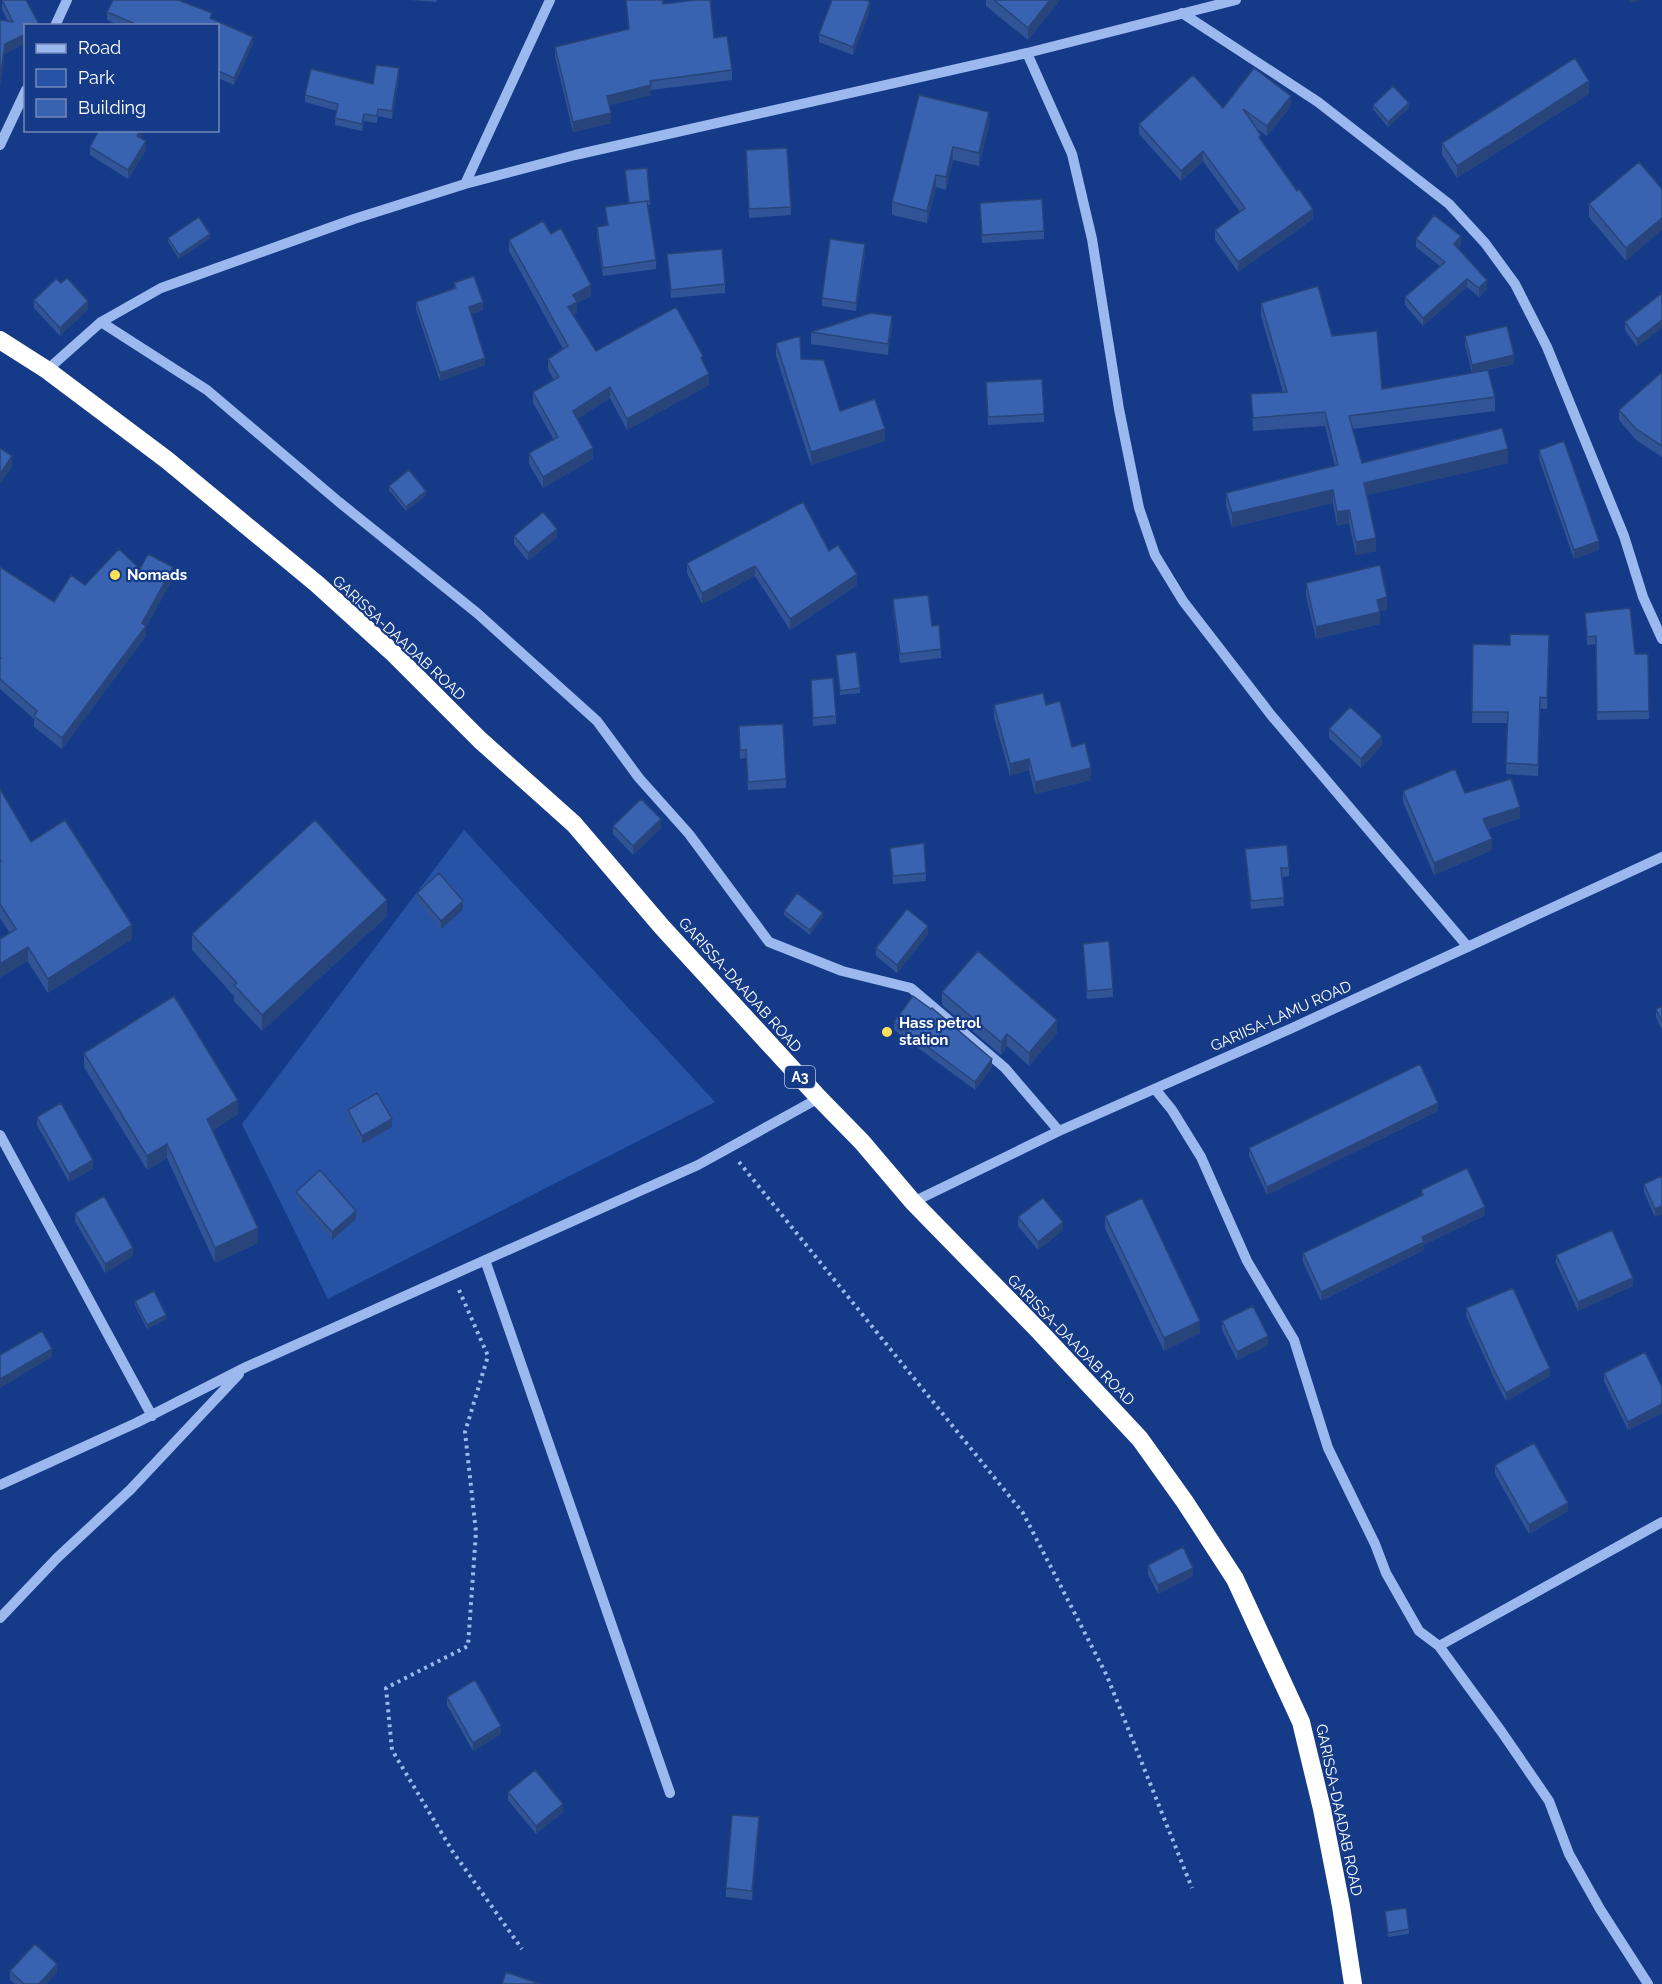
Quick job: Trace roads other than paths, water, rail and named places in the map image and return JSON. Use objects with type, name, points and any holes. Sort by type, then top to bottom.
[{"type":"highway","name":"GARISSA-DAADAB ROAD","points":[[0,340],[47,370],[176,468],[317,584],[392,652],[480,740],[574,824],[662,927],[862,1142],[913,1202],[1140,1439],[1185,1502],[1235,1579],[1301,1722],[1322,1809],[1353,1984]]},
{"type":"street","points":[[57,24],[67,0]]},
{"type":"street","points":[[465,184],[550,0]]},
{"type":"street","points":[[47,370],[100,322],[161,288],[354,219],[465,184],[575,155],[1027,53],[1236,0]]},
{"type":"street","points":[[1182,13],[1327,110],[1449,204],[1485,243],[1515,284],[1547,347],[1624,536],[1643,597],[1662,639]]},
{"type":"street","points":[[1027,53],[1072,154],[1092,239],[1119,409],[1139,508],[1155,555],[1183,601],[1271,715],[1468,947]]},
{"type":"street","points":[[0,145],[24,94]]},
{"type":"street","points":[[100,322],[207,390],[339,502],[477,613],[597,721],[639,778],[689,834],[769,942],[842,971],[910,988],[1005,1068],[1059,1131]]},
{"type":"street","name":"GARIISA-LAMU ROAD","points":[[913,1202],[1059,1131],[1662,858]]},
{"type":"street","points":[[1155,1089],[1172,1110],[1201,1157],[1247,1261],[1294,1340],[1328,1448],[1375,1544],[1386,1573],[1419,1631],[1439,1646],[1549,1801],[1569,1854],[1600,1909],[1648,1984]]},
{"type":"street","points":[[0,1485],[152,1416],[246,1367],[699,1165],[819,1098]]},
{"type":"street","points":[[0,1135],[152,1416]]},
{"type":"street","points":[[485,1260],[670,1793]]},
{"type":"street","points":[[0,1618],[57,1558],[130,1490],[246,1367]]},
{"type":"street","points":[[1439,1646],[1662,1522]]},
{"type":"place","name":"Nomads","points":[[115,575]]},
{"type":"place","name":"Hass petrol station","points":[[887,1032]]}]
